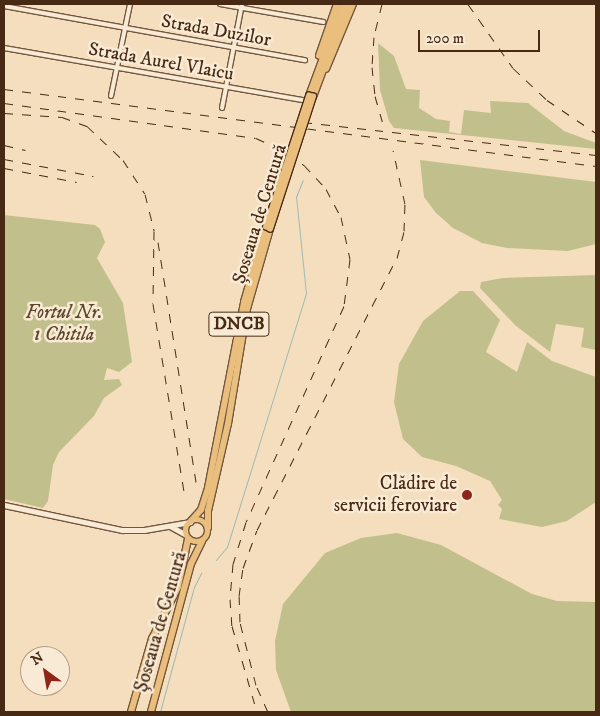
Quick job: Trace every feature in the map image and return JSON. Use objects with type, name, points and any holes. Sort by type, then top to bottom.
[{"type":"main road","points":[[317,79],[320,49],[337,4]]},
{"type":"main road","name":"Șoseaua de Centură","points":[[132,712],[148,651],[178,587],[190,522],[201,510],[208,488],[244,302],[317,79],[341,15],[343,4]]},
{"type":"main road","name":"Șoseaua de Centură","points":[[341,15],[348,4]]},
{"type":"main road","points":[[317,79],[332,58],[353,4]]},
{"type":"main road","name":"Șoseaua de Centură","points":[[150,712],[189,572],[202,542],[208,535],[208,512],[228,424],[247,309],[268,228]]},
{"type":"main road","points":[[190,522],[201,520],[208,528]]},
{"type":"main road","name":"Șoseaua de Centură","points":[[187,537],[202,542]]},
{"type":"street","points":[[111,96],[130,4]]},
{"type":"street","points":[[220,4],[242,6],[322,22]]},
{"type":"street","name":"Strada Duzilor","points":[[4,6],[304,60]]},
{"type":"street","points":[[222,108],[242,6]]},
{"type":"street","name":"Strada Aurel Vlaicu","points":[[4,48],[226,88],[312,98]]},
{"type":"street","points":[[4,505],[122,530],[170,526],[190,522]]},
{"type":"street","points":[[170,526],[187,537]]},
{"type":"green space","points":[[378,43],[394,56],[406,89],[420,90],[419,108],[436,119],[450,121],[449,132],[461,134],[464,110],[491,113],[490,101],[528,103],[564,131],[596,143],[596,149],[394,128],[389,121],[380,90]]},
{"type":"green space","points":[[420,160],[596,182],[596,244],[568,251],[507,248],[482,243],[453,228],[436,213],[424,197]]},
{"type":"green space","name":"Fortul Nr. 1 Chitila","points":[[4,215],[95,225],[100,229],[105,242],[97,258],[123,303],[132,362],[119,372],[107,368],[104,380],[119,379],[122,385],[104,398],[94,416],[59,452],[53,465],[48,501],[43,508],[4,499]]},
{"type":"green space","points":[[596,275],[596,350],[581,347],[584,328],[556,324],[550,352],[515,325],[480,288],[481,282],[503,278]]},
{"type":"green space","points":[[460,291],[473,291],[500,320],[486,352],[517,372],[527,342],[552,361],[596,377],[596,502],[567,521],[542,527],[499,519],[502,509],[498,505],[502,500],[490,481],[456,466],[422,457],[403,439],[394,402],[399,364],[423,321]]},
{"type":"green space","points":[[397,533],[441,545],[532,594],[557,601],[596,602],[596,712],[291,712],[276,670],[275,641],[283,604],[325,553],[361,538]]},
{"type":"waterway","points":[[216,560],[227,547],[306,293],[296,197],[303,180]]},
{"type":"waterway","points":[[160,712],[194,587],[201,573]]},
{"type":"railway","points":[[382,4],[374,37],[372,67],[375,96],[384,128]]},
{"type":"railway","points":[[468,4],[513,68],[547,100],[596,133]]},
{"type":"railway","points":[[4,89],[596,166]]},
{"type":"railway","points":[[4,103],[256,138],[288,153],[304,165],[326,189],[341,217],[350,259],[344,306],[246,522],[233,564],[230,599],[232,626],[257,712]]},
{"type":"railway","points":[[4,113],[62,117],[87,126],[123,160],[145,194],[154,231],[153,304],[185,498]]},
{"type":"railway","points":[[303,122],[596,155]]},
{"type":"railway","points":[[4,145],[25,150]]},
{"type":"railway","points":[[268,712],[256,685],[240,622],[239,596],[243,568],[257,530],[397,258],[404,231],[405,204],[393,150]]},
{"type":"railway","points":[[4,159],[93,176]]},
{"type":"railway","points":[[4,168],[77,182]]},
{"type":"railway","points":[[158,242],[197,488]]},
{"type":"place","name":"Clădire de servicii feroviare","points":[[467,495]]}]
